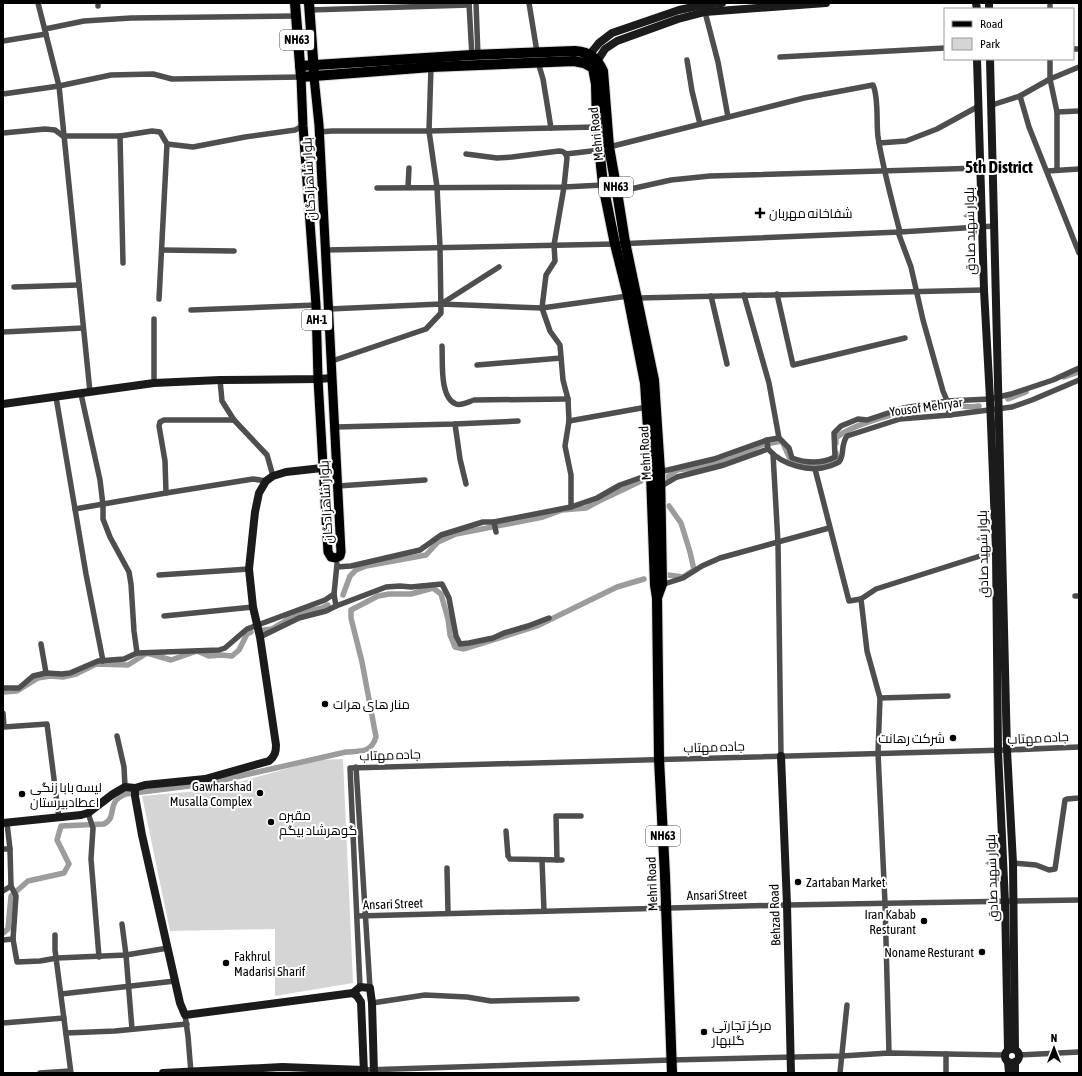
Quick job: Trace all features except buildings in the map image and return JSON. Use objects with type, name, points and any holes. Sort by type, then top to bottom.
[{"type":"highway","name":"NH63","points":[[295,3],[301,77],[431,67],[476,60]]},
{"type":"highway","name":"NH63","points":[[309,7],[314,77]]},
{"type":"highway","name":"NH63","points":[[300,66],[537,57],[574,61],[591,61]]},
{"type":"highway","name":"Mehri Road","points":[[591,61],[596,84],[597,127],[616,192],[620,243]]},
{"type":"highway","name":"Mehri Road","points":[[591,61],[603,71],[603,185],[620,243],[654,380],[658,585]]},
{"type":"highway","name":"Mehri Road","points":[[633,297],[646,384],[647,407],[655,473],[660,487],[658,585],[659,759],[672,1073]]},
{"type":"main road","points":[[591,61],[599,43],[612,34],[679,10],[703,4],[722,3]]},
{"type":"main road","points":[[591,61],[617,41],[678,19],[705,12],[824,3]]},
{"type":"main road","name":"بلوار شهید صادق","points":[[977,60],[984,290],[995,410],[1007,750],[1013,863],[1009,902]]},
{"type":"main road","name":"بلوار شهید صادق","points":[[990,60],[994,226],[994,398]]},
{"type":"main road","name":"بلوار شاهزادگان","points":[[301,77],[303,126],[316,305],[322,468],[328,552],[336,563],[341,552],[326,250],[314,77]]},
{"type":"main road","points":[[3,404],[154,383],[220,380],[318,380],[332,378]]},
{"type":"main road","name":"بلوار شهید صادق","points":[[995,410],[998,751],[1009,902],[1012,1055],[1008,1073]]},
{"type":"main road","points":[[134,792],[145,785],[205,779],[269,761],[274,757],[276,753],[276,745],[260,637],[253,607],[249,569],[255,512],[259,493],[266,481],[274,476],[286,472],[322,468]]},
{"type":"main road","name":"Behzad Road","points":[[781,756],[787,904],[791,1073]]},
{"type":"main road","points":[[5,823],[89,817],[113,794],[125,787],[134,792]]},
{"type":"main road","points":[[134,792],[174,981],[185,1015],[353,993],[360,987],[370,988],[372,1003],[374,1071]]},
{"type":"main road","points":[[163,1073],[282,1067],[364,1071],[361,1002],[353,993]]},
{"type":"main road","points":[[1012,1055],[1015,1073]]},
{"type":"street","points":[[38,3],[59,86],[83,328],[86,393],[100,480],[103,519],[129,572],[132,584],[134,631],[137,653]]},
{"type":"street","points":[[476,3],[476,60]]},
{"type":"street","points":[[529,3],[537,57],[543,79],[550,128]]},
{"type":"street","points":[[309,7],[469,4],[476,60]]},
{"type":"street","points":[[705,12],[718,62],[728,117]]},
{"type":"street","points":[[3,41],[84,20],[295,16]]},
{"type":"street","points":[[780,57],[944,48]]},
{"type":"street","points":[[687,60],[692,91],[700,124]]},
{"type":"street","points":[[1050,60],[1050,79],[1057,112],[1057,170]]},
{"type":"street","points":[[332,361],[426,329],[441,313],[437,187],[429,131],[431,67]]},
{"type":"street","points":[[992,105],[1020,96],[1050,79],[1079,67]]},
{"type":"street","points":[[3,94],[59,86],[111,75],[153,74],[172,79],[301,77]]},
{"type":"street","points":[[466,154],[497,158],[560,151],[563,151],[566,154],[604,149],[804,98],[873,85],[879,143],[884,171],[899,232],[910,267],[950,415]]},
{"type":"street","points":[[1020,96],[1029,127],[1079,253]]},
{"type":"street","points":[[879,143],[906,141],[937,129],[979,106]]},
{"type":"street","points":[[1057,112],[1079,112]]},
{"type":"street","points":[[167,144],[192,147],[245,137],[295,130],[303,126]]},
{"type":"street","points":[[319,132],[332,130],[429,131],[597,127]]},
{"type":"street","points":[[3,133],[45,129],[55,130],[63,136],[120,136],[152,131],[160,132],[167,144],[160,299]]},
{"type":"street","points":[[120,136],[123,263]]},
{"type":"street","points":[[566,154],[567,158],[564,186],[554,245],[555,261],[546,275],[542,308],[550,331],[560,345],[563,380],[568,399],[569,421],[566,446],[571,475],[571,507]]},
{"type":"street","points":[[408,187],[409,168]]},
{"type":"street","points":[[616,192],[672,180],[695,178],[981,168]]},
{"type":"street","points":[[1047,171],[1079,169]]},
{"type":"street","points":[[377,188],[603,185]]},
{"type":"street","points":[[326,250],[620,243],[899,232],[994,226]]},
{"type":"street","points":[[162,250],[234,251]]},
{"type":"street","points":[[441,304],[499,267]]},
{"type":"street","points":[[14,287],[79,285]]},
{"type":"street","points":[[329,309],[441,304],[542,308],[633,297],[984,290]]},
{"type":"street","points":[[777,294],[793,365],[905,338]]},
{"type":"street","points":[[336,606],[334,594],[336,563],[351,566],[420,550],[441,535],[483,522],[494,522],[571,507],[597,498],[620,485],[655,473],[714,459],[767,440],[779,438],[769,382],[744,295]]},
{"type":"street","points":[[711,296],[727,364]]},
{"type":"street","points":[[192,310],[316,305]]},
{"type":"street","points":[[154,319],[154,383]]},
{"type":"street","points":[[3,332],[83,328]]},
{"type":"street","points":[[442,346],[443,384],[445,393],[455,404],[474,400],[568,399]]},
{"type":"street","points":[[477,364],[561,358]]},
{"type":"street","name":"Yousof Mehryar","points":[[779,438],[789,448],[792,458],[803,462],[826,462],[835,457],[834,434],[841,426],[858,419],[867,420],[903,408],[948,405],[994,398],[1053,380],[1079,368]]},
{"type":"street","points":[[220,380],[222,401],[234,420],[267,455],[274,476]]},
{"type":"street","name":"Yousof Mehryar","points":[[768,449],[773,454],[795,466],[815,469],[826,467],[838,463],[842,457],[843,442],[847,436],[900,420],[995,410],[1032,400],[1079,380]]},
{"type":"street","points":[[56,397],[103,661]]},
{"type":"street","points":[[569,421],[647,407]]},
{"type":"street","points":[[166,493],[165,461],[159,426],[160,422],[164,420],[234,420]]},
{"type":"street","points":[[335,428],[518,421]]},
{"type":"street","points":[[455,424],[460,459],[466,484]]},
{"type":"street","points":[[660,487],[677,477],[724,465],[768,449],[767,440]]},
{"type":"street","points":[[773,454],[778,543],[781,756]]},
{"type":"street","points":[[815,469],[849,601],[861,600],[876,589],[996,551]]},
{"type":"street","points":[[75,509],[253,479],[266,481]]},
{"type":"street","points":[[338,486],[425,480]]},
{"type":"street","points":[[494,522],[496,532]]},
{"type":"street","points":[[658,585],[683,578],[702,566],[720,558],[829,528]]},
{"type":"street","points":[[159,575],[249,569]]},
{"type":"street","points":[[260,637],[299,618],[326,611],[386,588],[400,586],[411,587],[442,584],[449,598],[456,636],[460,644],[493,638],[549,618]]},
{"type":"street","points":[[3,688],[19,688],[33,676],[46,673],[62,674],[103,661],[124,659],[137,653],[219,650],[225,648],[247,629],[325,600],[334,594]]},
{"type":"street","points":[[861,600],[867,651],[880,698],[878,753],[885,903],[889,1053]]},
{"type":"street","points":[[164,616],[253,607]]},
{"type":"street","points":[[41,644],[46,673]]},
{"type":"street","points":[[880,698],[948,696]]},
{"type":"street","points":[[3,713],[4,727],[47,724],[59,818]]},
{"type":"street","points":[[117,736],[124,767],[125,787]]},
{"type":"street","name":"جاده مهتاب","points":[[356,916],[350,768],[998,751],[1079,747]]},
{"type":"street","points":[[356,767],[370,988]]},
{"type":"street","points":[[1013,863],[1036,865],[1049,870],[1055,869],[1065,800],[1079,798]]},
{"type":"street","points":[[506,831],[508,856],[510,859],[559,860],[556,817],[581,816]]},
{"type":"street","points":[[89,817],[93,828],[91,859],[99,958]]},
{"type":"street","points":[[5,823],[10,849],[11,886],[16,896],[13,939],[17,962],[40,961],[57,958],[99,958],[168,948]]},
{"type":"street","points":[[3,849],[10,849]]},
{"type":"street","points":[[542,860],[544,911]]},
{"type":"street","points":[[447,868],[448,913]]},
{"type":"street","points":[[3,891],[11,886]]},
{"type":"street","name":"Ansari Street","points":[[356,916],[787,904],[1079,900]]},
{"type":"street","points":[[356,916],[360,987]]},
{"type":"street","points":[[122,924],[132,1029]]},
{"type":"street","points":[[40,1073],[71,1072],[55,935]]},
{"type":"street","points":[[3,940],[13,939]]},
{"type":"street","points":[[61,994],[128,988],[174,981]]},
{"type":"street","points":[[372,1003],[425,995],[467,997],[491,1001],[577,999]]},
{"type":"street","points":[[840,1073],[847,1005]]},
{"type":"street","points":[[185,1015],[191,1072]]},
{"type":"street","points":[[3,1024],[64,1018]]},
{"type":"street","points":[[66,1033],[187,1024]]},
{"type":"street","points":[[364,1071],[671,1060],[790,1058],[889,1053],[1012,1055],[1079,1052]]},
{"type":"street","points":[[946,1054],[946,1073]]},
{"type":"green space","points":[[343,759],[353,983],[275,996],[275,929],[170,931],[142,796],[210,790],[318,760]]},
{"type":"waterway","points":[[1064,377],[1079,372]]},
{"type":"waterway","points":[[1008,399],[1026,392]]},
{"type":"waterway","points":[[836,443],[836,438],[857,426],[905,411],[945,404],[971,407],[979,406]]},
{"type":"waterway","points":[[675,470],[694,468],[728,460],[761,445],[782,441],[791,461],[797,463],[814,465],[831,462],[837,459],[836,453]]},
{"type":"waterway","points":[[666,478],[677,470]]},
{"type":"waterway","points":[[343,595],[350,576],[356,570],[366,566],[426,555],[438,542],[456,534],[543,517],[562,510],[586,508],[641,481]]},
{"type":"waterway","points":[[668,575],[683,577],[694,570],[681,523],[669,506]]},
{"type":"waterway","points":[[3,933],[8,929],[11,896],[28,881],[64,873],[69,864],[57,840],[61,826],[104,824],[111,817],[115,801],[126,794],[205,784],[346,752],[368,749],[376,737],[362,662],[351,618],[351,610],[378,596],[389,594],[411,594],[433,588],[441,594],[448,619],[450,635],[455,647],[464,649],[537,626],[617,587],[644,579]]},
{"type":"waterway","points":[[264,630],[272,629],[292,615],[322,608],[328,605]]},
{"type":"waterway","points":[[3,692],[17,691],[38,678],[50,676],[63,677],[76,674],[96,664],[128,665],[147,653],[171,660],[197,651],[209,656],[232,656],[239,650],[247,634],[251,632]]},
{"type":"place","name":"شفاخانه مهربان","points":[[760,213]]},
{"type":"place","name":"منار های هرات","points":[[325,704]]},
{"type":"place","name":"شرکت رهانت","points":[[953,738]]},
{"type":"place","name":"Gawharshad Musalla Complex","points":[[260,793]]},
{"type":"place","name":"لیسه بابا زنگی اعطادبیرستان","points":[[22,794]]},
{"type":"place","name":"مقبره گوهرشاد بیگم","points":[[271,822]]},
{"type":"place","name":"Zartaban Market","points":[[798,882]]},
{"type":"place","name":"Iran Kabab Resturant","points":[[924,921]]},
{"type":"place","name":"Noname Resturant","points":[[982,952]]},
{"type":"place","name":"Fakhrul Madarisi Sharif","points":[[226,963]]},
{"type":"place","name":"مرکز تجارتی گلبهار","points":[[704,1032]]},
{"type":"district","name":"5th District","points":[[999,167]]}]
